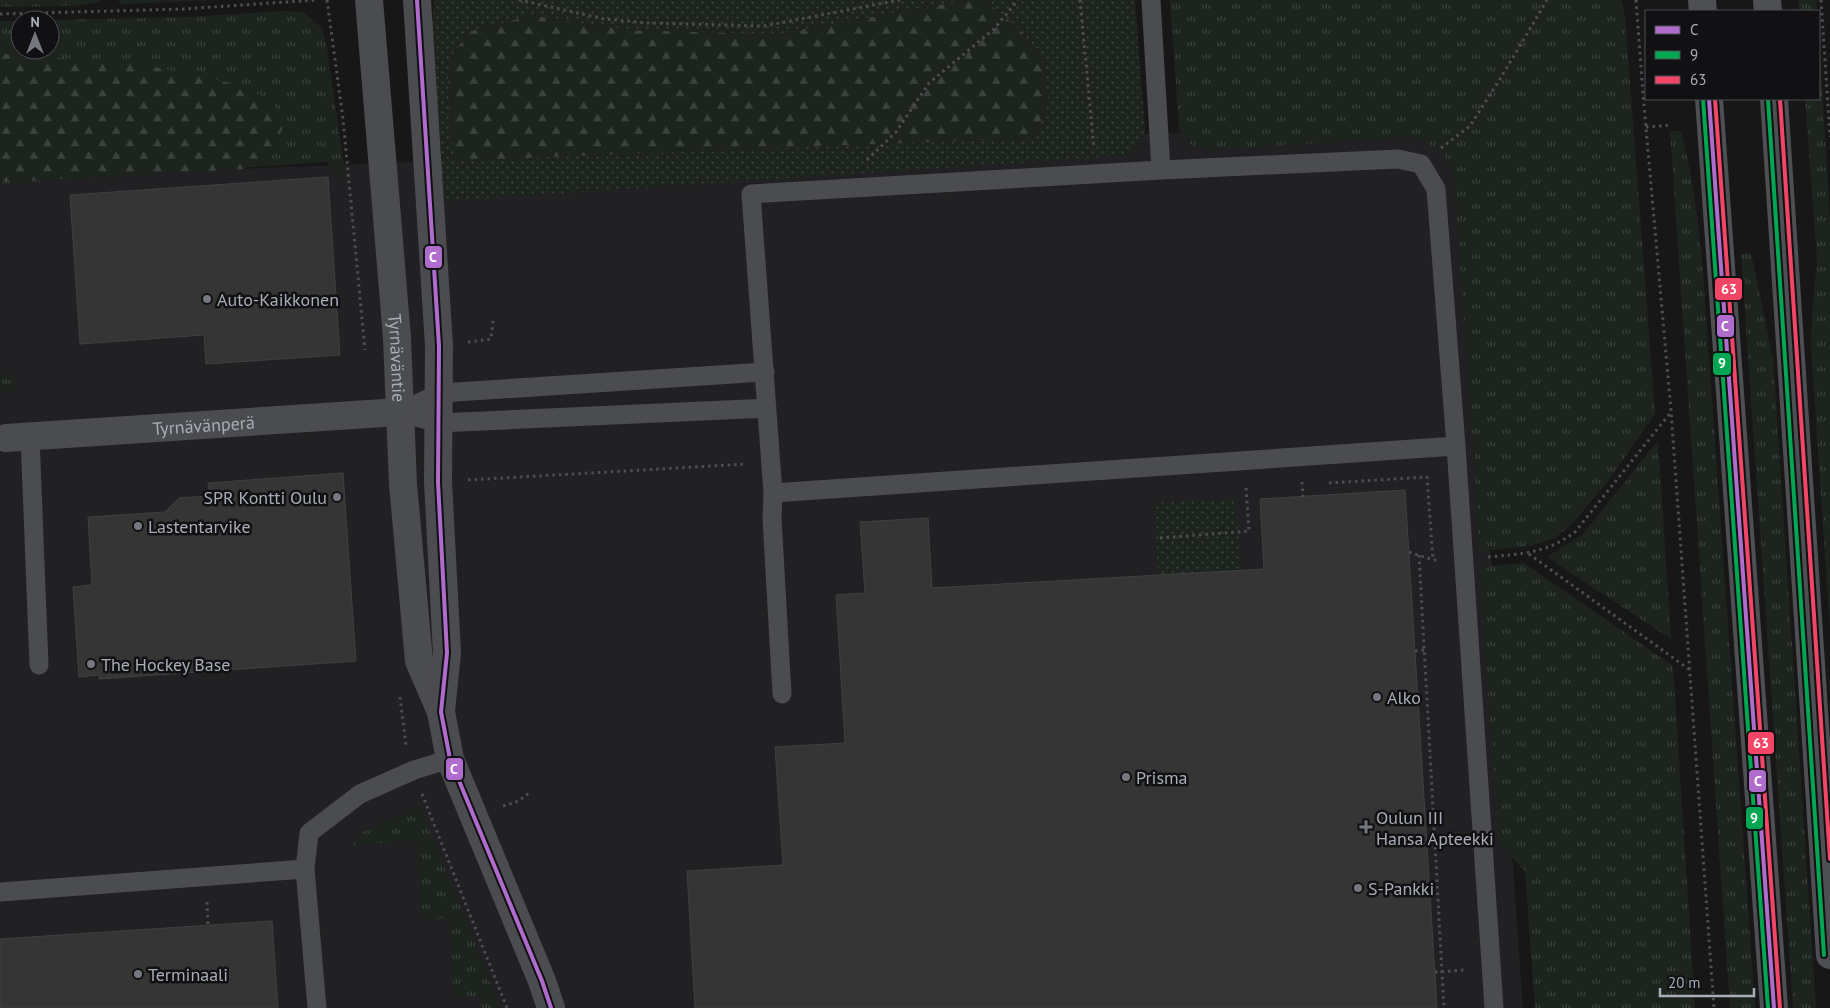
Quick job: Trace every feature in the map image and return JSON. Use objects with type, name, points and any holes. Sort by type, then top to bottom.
[{"type":"main road","points":[[1710,100],[1774,1008]]},
{"type":"main road","points":[[1774,100],[1830,955]]},
{"type":"street","name":"Tyrnäväntie","points":[[369,0],[397,338],[403,484],[419,661],[441,712],[450,759],[542,981],[551,1008]]},
{"type":"street","name":"Tyrnäväntie","points":[[417,0],[439,340],[438,482],[447,653],[441,712]]},
{"type":"street","name":"Tyrnävänperä","points":[[18,437],[399,412]]},
{"type":"lane","points":[[1151,0],[1161,170]]},
{"type":"lane","points":[[782,694],[772,518],[773,492],[750,194],[1097,173],[1398,159],[1421,164],[1436,189],[1456,446],[1494,1008]]},
{"type":"lane","points":[[399,412],[440,394],[764,372]]},
{"type":"lane","points":[[399,412],[438,423],[767,408]]},
{"type":"lane","points":[[18,437],[39,665]]},
{"type":"lane","points":[[773,492],[1456,446]]},
{"type":"lane","points":[[318,1008],[305,869],[310,833],[360,794],[414,770],[450,759]]},
{"type":"lane","points":[[0,892],[305,869]]},
{"type":"path","points":[[0,14],[183,9],[316,0]]},
{"type":"path","points":[[519,0],[605,19],[648,23],[764,26],[900,0]]},
{"type":"path","points":[[839,189],[896,132],[929,83],[994,29],[1018,0]]},
{"type":"path","points":[[1080,0],[1097,173]]},
{"type":"path","points":[[1421,164],[1470,126],[1500,80],[1547,0]]},
{"type":"path","points":[[1636,0],[1671,411],[1714,1008]]},
{"type":"path","points":[[1821,0],[1830,137]]},
{"type":"path","points":[[1640,55],[1645,54]]},
{"type":"path","points":[[1646,127],[1671,125]]},
{"type":"path","points":[[1409,552],[1433,560],[1463,560],[1528,554],[1562,542],[1575,532],[1671,411]]},
{"type":"path","points":[[1160,538],[1249,531],[1246,488]]},
{"type":"path","points":[[1528,554],[1691,670]]},
{"type":"path","points":[[1419,555],[1444,1008]]},
{"type":"path","points":[[1415,651],[1424,650]]},
{"type":"path","points":[[1435,972],[1491,968]]},
{"type":"shaded area","points":[[1460,122],[1523,1008],[0,1008],[0,178]]},
{"type":"green space","points":[[0,0],[101,0],[96,3],[86,4],[11,7],[0,6]]},
{"type":"green space","points":[[118,0],[216,0],[121,4]]},
{"type":"green space","points":[[434,0],[968,0],[776,34],[627,30],[532,15],[471,31],[454,51],[448,79],[454,161],[1036,138],[1048,98],[1043,62],[1020,29],[984,0],[1135,0],[1145,131],[1137,147],[1122,156],[444,201],[432,25]]},
{"type":"green space","points":[[968,0],[984,0],[1020,29],[1043,62],[1048,98],[1036,138],[454,161],[448,79],[454,51],[471,31],[532,15],[627,30],[776,34]]},
{"type":"green space","points":[[1170,0],[1621,0],[1625,17],[1655,414],[1611,477],[1573,523],[1555,538],[1530,546],[1478,551],[1477,500],[1454,175],[1443,154],[1426,142],[1410,137],[1209,150],[1194,146],[1184,137],[1179,127]]},
{"type":"green space","points":[[1798,0],[1816,0],[1817,10],[1799,10]]},
{"type":"green space","points":[[282,11],[303,12],[322,28],[327,49],[346,179],[326,162],[0,184],[0,21],[10,21],[10,60],[60,60],[60,20],[191,17]]},
{"type":"green space","points":[[0,54],[10,55],[10,60],[60,60],[60,58],[135,63],[245,86],[273,103],[285,121],[276,146],[244,169],[0,182]]},
{"type":"green space","points":[[1820,55],[1830,221],[1830,629],[1811,347],[1817,259],[1805,100],[1820,100]]},
{"type":"green space","points":[[1670,131],[1681,131],[1699,227],[1755,1008],[1730,1008]]},
{"type":"green space","points":[[1751,253],[1773,359],[1816,1008],[1793,1008],[1741,254]]},
{"type":"green space","points":[[14,374],[15,391],[0,392],[0,375]]},
{"type":"green space","points":[[1658,441],[1671,639],[1547,557],[1583,534]]},
{"type":"green space","points":[[1236,498],[1241,570],[1158,575],[1154,503]]},
{"type":"green space","points":[[1524,563],[1673,666],[1695,1008],[1535,1008],[1525,871],[1499,843],[1480,583],[1480,567]]},
{"type":"green space","points":[[420,807],[479,953],[499,1008],[481,1008],[480,996],[454,998],[449,918],[422,920],[416,841],[352,845],[362,832]]},
{"type":"building","name":"Auto-Kaikkonen","points":[[328,177],[340,355],[206,364],[204,335],[80,344],[70,195]]},
{"type":"building","points":[[343,473],[356,661],[99,679],[99,675],[79,677],[73,587],[92,585],[88,517],[165,512],[179,498],[209,496],[208,483]]},
{"type":"building","name":"Prisma","points":[[1405,490],[1437,1008],[695,1008],[687,871],[783,865],[775,747],[845,743],[836,595],[865,593],[860,522],[928,518],[932,588],[1264,569],[1260,499]]},
{"type":"building","name":"Terminaali","points":[[272,921],[278,1008],[0,1008],[0,939]]},
{"type":"transit line","name":"C","points":[[417,0],[439,346],[438,482],[447,653],[441,712],[450,759],[542,981],[551,1008]]},
{"type":"transit line","name":"9","points":[[1703,100],[1768,1008]]},
{"type":"transit line","name":"C","points":[[1709,100],[1774,1008]]},
{"type":"transit line","name":"63","points":[[1715,100],[1780,1008]]},
{"type":"transit line","name":"9","points":[[1768,100],[1824,955]]},
{"type":"transit line","name":"63","points":[[1780,100],[1830,859]]},
{"type":"place","name":"Auto-Kaikkonen","points":[[207,299]]},
{"type":"place","name":"SPR Kontti Oulu","points":[[337,497]]},
{"type":"place","name":"Lastentarvike","points":[[138,526]]},
{"type":"place","name":"The Hockey Base","points":[[91,664]]},
{"type":"place","name":"Alko","points":[[1377,697]]},
{"type":"place","name":"Prisma","points":[[1126,777]]},
{"type":"place","name":"Oulun III Hansa Apteekki","points":[[1366,827]]},
{"type":"place","name":"S-Pankki","points":[[1358,888]]},
{"type":"place","name":"Terminaali","points":[[138,974]]}]
